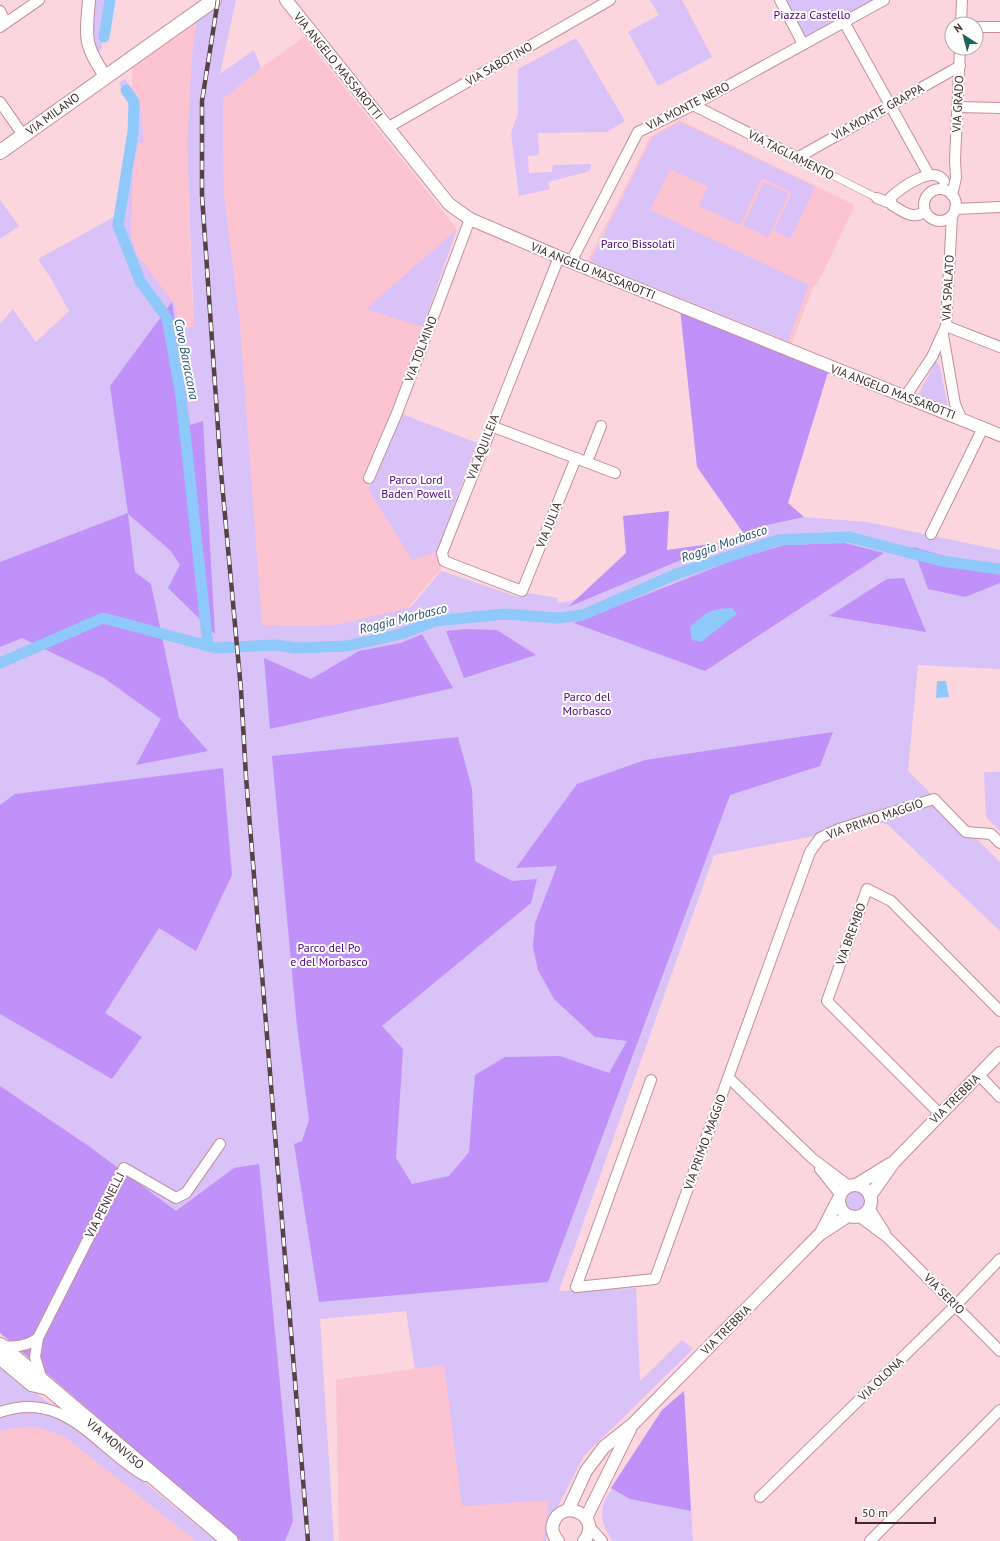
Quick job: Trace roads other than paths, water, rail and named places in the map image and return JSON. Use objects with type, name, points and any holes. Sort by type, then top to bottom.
[{"type":"main road","name":"VIA MILANO","points":[[0,152],[214,0]]},
{"type":"main road","name":"VIA MONVISO","points":[[0,1346],[230,1541]]},
{"type":"street","points":[[0,11],[3,25],[39,0]]},
{"type":"street","points":[[89,0],[86,39],[90,51],[105,76]]},
{"type":"street","name":"VIA ANGELO MASSAROTTI","points":[[286,0],[449,204],[470,219],[571,262],[1000,435]]},
{"type":"street","name":"VIA SABOTINO","points":[[387,128],[610,0]]},
{"type":"street","points":[[780,0],[803,44],[884,0]]},
{"type":"street","points":[[961,16],[962,0]]},
{"type":"street","points":[[844,22],[929,175]]},
{"type":"street","points":[[984,26],[1000,27]]},
{"type":"street","name":"VIA MONTE NERO","points":[[571,262],[638,132],[693,105],[803,44]]},
{"type":"street","name":"VIA GRADO","points":[[952,195],[956,178],[955,160],[960,56]]},
{"type":"street","name":"VIA MONTE GRAPPA","points":[[797,158],[960,66]]},
{"type":"street","points":[[0,102],[23,135]]},
{"type":"street","name":"VIA TAGLIAMENTO","points":[[693,105],[877,198],[890,202],[892,206],[911,215],[916,216],[925,211]]},
{"type":"street","points":[[958,106],[1000,108]]},
{"type":"street","name":"VIA GRADO","points":[[942,185],[955,160]]},
{"type":"street","points":[[890,202],[890,198],[896,192],[929,175],[937,174],[942,185],[952,195],[956,204],[954,212]]},
{"type":"street","points":[[942,185],[926,196],[924,206],[925,211],[932,219],[937,221],[942,221],[954,212],[1000,207]]},
{"type":"street","name":"VIA SPALATO","points":[[954,212],[945,330],[955,404],[961,418]]},
{"type":"street","name":"VIA TOLMINO","points":[[368,478],[397,413],[470,219]]},
{"type":"street","name":"VIA SPALATO","points":[[937,221],[951,241]]},
{"type":"street","name":"VIA AQUILEIA","points":[[522,591],[444,561],[442,553],[559,257]]},
{"type":"street","points":[[945,330],[1000,347]]},
{"type":"street","name":"VIA SPALATO","points":[[905,397],[932,357],[945,330]]},
{"type":"street","points":[[491,426],[615,473]]},
{"type":"street","points":[[587,462],[601,426]]},
{"type":"street","points":[[931,534],[983,428]]},
{"type":"street","name":"VIA JULIA","points":[[522,591],[576,458]]},
{"type":"street","name":"VIA PRIMO MAGGIO","points":[[651,1080],[576,1287],[655,1279],[810,852],[820,838],[839,829],[934,799],[966,832],[991,834],[1000,843]]},
{"type":"street","name":"VIA BREMBO","points":[[940,1114],[827,1001],[867,889],[891,901],[1000,1011]]},
{"type":"street","name":"VIA TREBBIA","points":[[870,1196],[894,1162],[1000,1053]]},
{"type":"street","points":[[978,1075],[1000,1097]]},
{"type":"street","points":[[729,1078],[813,1159],[852,1185],[864,1188],[870,1196],[870,1208],[860,1217],[848,1216],[841,1210],[839,1197],[813,1159]]},
{"type":"street","name":"VIA PENNELLI","points":[[49,1387],[35,1357],[38,1338],[124,1168],[176,1198],[186,1193],[220,1144]]},
{"type":"street","name":"VIA TREBBIA","points":[[852,1185],[894,1162]]},
{"type":"street","points":[[839,1197],[852,1185]]},
{"type":"street","name":"VIA TREBBIA","points":[[819,1235],[839,1197]]},
{"type":"street","name":"VIA SERIO","points":[[870,1208],[888,1238]]},
{"type":"street","name":"VIA TREBBIA","points":[[558,1541],[553,1532],[554,1520],[563,1512],[568,1510],[586,1471],[604,1447],[633,1424],[819,1235],[848,1216]]},
{"type":"street","name":"VIA SERIO","points":[[860,1217],[888,1238],[1000,1351]]},
{"type":"street","name":"VIA OLONA","points":[[760,1497],[955,1306],[1000,1259]]},
{"type":"street","points":[[0,1346],[12,1347],[24,1345],[38,1338]]},
{"type":"street","points":[[0,1360],[30,1386],[49,1387]]},
{"type":"street","points":[[0,1412],[15,1407],[33,1407],[51,1409],[64,1414],[76,1422],[133,1470],[173,1492]]},
{"type":"street","points":[[870,1541],[1000,1410]]},
{"type":"street","name":"VIA TREBBIA","points":[[584,1541],[587,1537],[587,1522],[633,1424]]},
{"type":"street","points":[[568,1510],[578,1512],[602,1541]]},
{"type":"water","points":[[732,608],[737,614],[701,642],[692,640],[690,627],[700,618],[713,610]]},
{"type":"water","points":[[937,681],[946,681],[949,697],[936,698]]},
{"type":"waterway","name":"Cavo Baraccona","points":[[104,37],[110,0]]},
{"type":"waterway","name":"Cavo Baraccona","points":[[126,90],[134,102],[133,132],[118,225],[140,281],[167,318],[181,396],[208,646]]},
{"type":"waterway","name":"Roggia Morbasco","points":[[0,663],[103,618],[216,648],[275,645],[295,648],[347,646],[401,634],[435,621],[504,614],[557,618],[583,615],[674,575],[778,540],[849,537],[941,561],[1000,569]]},
{"type":"railway","points":[[218,0],[202,101],[202,195],[221,472],[241,690],[246,777],[308,1541]]},
{"type":"park label","name":"Piazza Castello","points":[[812,15]]},
{"type":"park label","name":"Parco Bissolati","points":[[638,244]]},
{"type":"park label","name":"Parco Lord Baden Powell","points":[[416,487]]},
{"type":"park label","name":"Parco del Morbasco","points":[[587,704]]},
{"type":"park label","name":"Parco del Po e del Morbasco","points":[[329,955]]}]
